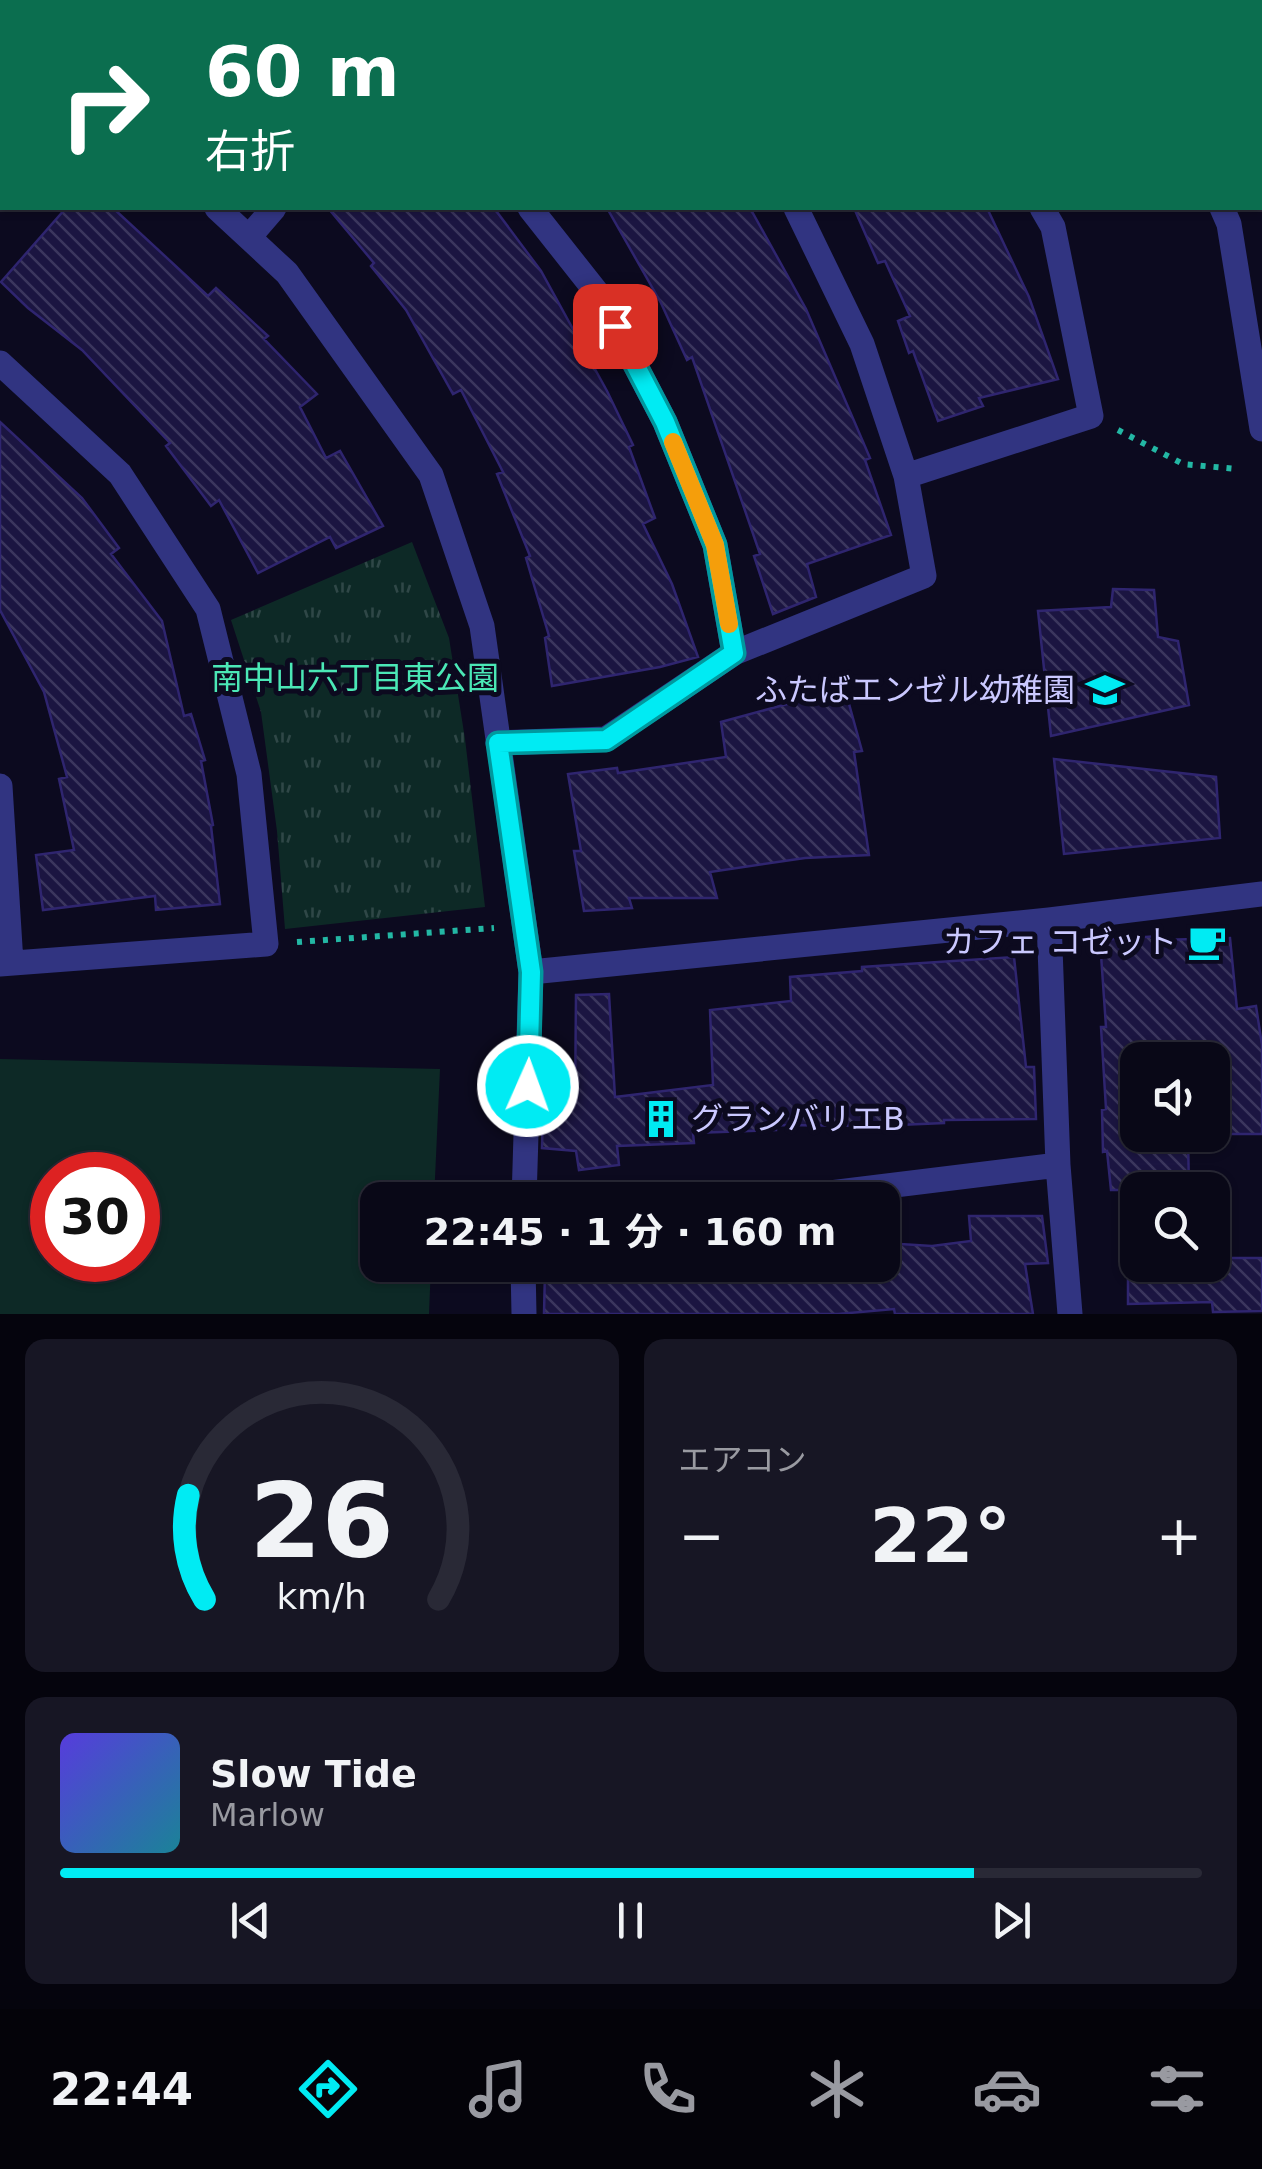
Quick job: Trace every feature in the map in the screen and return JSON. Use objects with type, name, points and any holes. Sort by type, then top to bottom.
[{"type":"street","points":[[218,210],[288,273],[432,475],[482,626],[531,972],[525,1182]]},
{"type":"street","points":[[249,237],[272,210]]},
{"type":"street","points":[[532,210],[598,294],[665,422],[715,545],[734,653]]},
{"type":"street","points":[[498,743],[606,740],[734,653],[924,576],[906,476],[862,344],[797,210]]},
{"type":"street","points":[[906,476],[1090,416],[1053,227],[1043,210]]},
{"type":"street","points":[[1223,210],[1230,224],[1262,429]]},
{"type":"street","points":[[0,363],[120,474],[208,609],[249,774],[266,944],[5,964],[0,786]]},
{"type":"street","points":[[531,972],[1049,920],[1262,894]]},
{"type":"street","points":[[1049,920],[1058,1165],[1070,1314]]},
{"type":"street","points":[[900,1184],[1058,1165]]},
{"type":"street","points":[[523,1282],[524,1314]]},
{"type":"path","points":[[1090,416],[1183,464],[1236,470]]},
{"type":"path","points":[[266,944],[526,926]]},
{"type":"green space","name":"南中山六丁目東公園","points":[[412,542],[449,638],[485,907],[285,929],[261,712],[231,620]]},
{"type":"green space","points":[[0,1059],[440,1069],[435,1182],[360,1182],[360,1282],[430,1282],[429,1314],[0,1314]]},
{"type":"building","points":[[64,210],[115,210],[208,296],[216,288],[268,336],[264,339],[317,394],[300,407],[326,458],[340,451],[383,526],[336,548],[330,537],[258,573],[219,500],[211,506],[166,446],[170,443],[82,350],[1,282]]},
{"type":"building","points":[[330,210],[495,210],[541,271],[633,445],[629,447],[655,518],[643,524],[672,584],[698,657],[552,686],[545,638],[549,636],[526,558],[530,556],[497,474],[503,472],[461,390],[453,394],[406,310],[371,266],[374,263]]},
{"type":"building","points":[[608,210],[751,210],[806,309],[870,458],[865,460],[891,535],[807,564],[816,597],[773,614],[754,556],[760,554],[692,357],[687,360],[661,303]]},
{"type":"building","points":[[855,210],[988,210],[1029,297],[1058,379],[979,398],[983,406],[938,421],[898,321],[910,316],[885,261],[878,263]]},
{"type":"building","points":[[0,422],[82,498],[119,548],[111,554],[162,621],[184,716],[191,714],[205,760],[201,761],[213,825],[220,904],[156,910],[155,896],[43,910],[36,855],[74,850],[59,779],[67,777],[44,692],[0,610]]},
{"type":"building","points":[[1113,589],[1154,590],[1158,637],[1178,641],[1189,705],[1051,736],[1038,611],[1111,607]]},
{"type":"building","points":[[846,693],[862,751],[854,752],[869,855],[805,858],[710,872],[717,898],[629,898],[632,908],[584,911],[574,851],[581,851],[568,774],[617,768],[618,773],[726,757],[721,722],[802,700]]},
{"type":"building","points":[[1054,759],[1216,777],[1220,838],[1064,854]]},
{"type":"building","points":[[1159,936],[1159,940],[1230,938],[1237,1009],[1256,1006],[1262,1045],[1262,1134],[1230,1134],[1230,1042],[1120,1042],[1120,1152],[1188,1152],[1189,1172],[1120,1172],[1120,1190],[1111,1190],[1107,1151],[1103,1152],[1102,1110],[1106,1109],[1101,1027],[1106,1027],[1100,940]]},
{"type":"building","points":[[1014,957],[1026,1067],[1034,1067],[1036,1119],[875,1126],[776,1125],[776,1130],[693,1133],[694,1143],[617,1146],[619,1165],[579,1170],[576,1151],[542,1148],[543,1106],[575,1102],[576,995],[609,994],[615,1097],[713,1085],[710,1010],[791,1001],[790,977],[862,971],[862,967]]},
{"type":"building","points":[[969,1216],[1042,1216],[1048,1263],[1025,1264],[1033,1314],[895,1314],[894,1309],[838,1314],[544,1314],[545,1282],[900,1282],[900,1244],[932,1246],[971,1241]]},
{"type":"building","points":[[1230,1258],[1262,1258],[1262,1311],[1213,1312],[1212,1302],[1128,1304],[1128,1282],[1230,1282]]},
{"type":"slow traffic","points":[[673,442],[715,545],[729,624]]},
{"type":"place","name":"ふたばエンゼル幼稚園","points":[[1105,690]]},
{"type":"place","name":"カフェ コゼット","points":[[1207,942]]},
{"type":"place","name":"グランバリエB","points":[[661,1119]]},
{"type":"route","points":[[528,1086],[531,972],[498,743],[606,740],[734,653],[715,545],[665,422],[615,326]]}]
